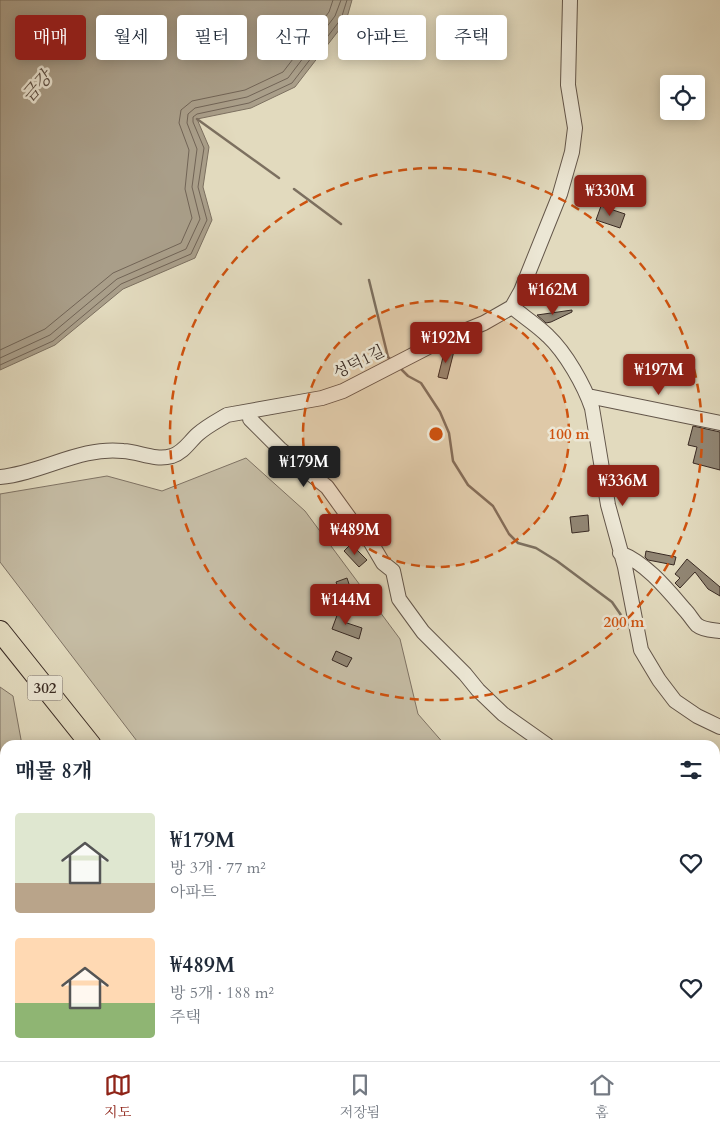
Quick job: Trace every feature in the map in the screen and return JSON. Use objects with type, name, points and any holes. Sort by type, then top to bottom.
[{"type":"highway","name":"302","points":[[0,631],[86,740]]},
{"type":"highway","name":"302","points":[[0,651],[69,740]]},
{"type":"street","points":[[570,0],[568,85],[575,128],[572,152],[560,194],[521,291],[512,307],[548,336],[564,356],[588,396],[592,408],[608,505],[632,602],[641,650],[659,680],[675,701],[697,716],[720,727]]},
{"type":"street","name":"성덕1길","points":[[0,477],[100,450],[124,451],[142,456],[163,458],[183,450],[197,435],[227,415],[322,398],[343,391],[440,341],[484,323],[512,307]]},
{"type":"street","points":[[588,396],[720,423]]},
{"type":"street","points":[[250,412],[250,419],[263,434],[327,487],[353,523],[370,541],[383,563],[393,570],[399,599],[423,632],[503,714],[541,740]]},
{"type":"street","points":[[620,552],[632,558],[648,572],[669,592],[698,625],[708,630],[720,632]]},
{"type":"shaded area","points":[[246,458],[305,511],[400,639],[418,714],[441,740],[136,740],[0,562],[0,494],[107,476],[162,491]]},
{"type":"shaded area","points":[[0,687],[13,696],[21,740],[0,740]]},
{"type":"water","name":"금강","points":[[0,0],[352,0],[348,15],[338,15],[338,31],[328,44],[328,15],[257,15],[257,60],[316,60],[295,87],[251,108],[197,119],[209,147],[203,187],[212,220],[195,258],[123,289],[55,345],[0,370]]},
{"type":"building","points":[[601,206],[625,214],[620,228],[596,220]]},
{"type":"building","points":[[572,310],[572,312],[546,323],[537,315]]},
{"type":"building","points":[[445,349],[454,351],[447,379],[438,377]]},
{"type":"building","points":[[693,426],[720,432],[720,470],[693,463],[697,447],[688,445]]},
{"type":"building","points":[[588,515],[589,531],[572,533],[570,517]]},
{"type":"building","points":[[351,544],[367,560],[359,567],[344,551]]},
{"type":"building","points":[[646,551],[676,557],[674,565],[648,560],[645,557]]},
{"type":"building","points":[[687,559],[720,587],[720,596],[708,589],[695,572],[680,588],[675,583],[680,578],[675,574]]},
{"type":"building","points":[[347,578],[352,593],[341,596],[336,582]]},
{"type":"building","points":[[354,592],[372,601],[366,613],[348,605]]},
{"type":"building","points":[[339,610],[347,613],[344,622],[362,628],[359,639],[332,629]]},
{"type":"building","points":[[336,651],[352,658],[347,667],[332,660]]},
{"type":"waterway","points":[[197,119],[279,178]]},
{"type":"waterway","points":[[294,189],[341,224]]},
{"type":"waterway","points":[[369,280],[390,359]]},
{"type":"waterway","points":[[401,369],[408,376],[421,383],[440,412],[449,433],[453,461],[468,485],[493,506],[509,534],[518,543],[536,548],[557,561],[612,602],[623,618]]}]
